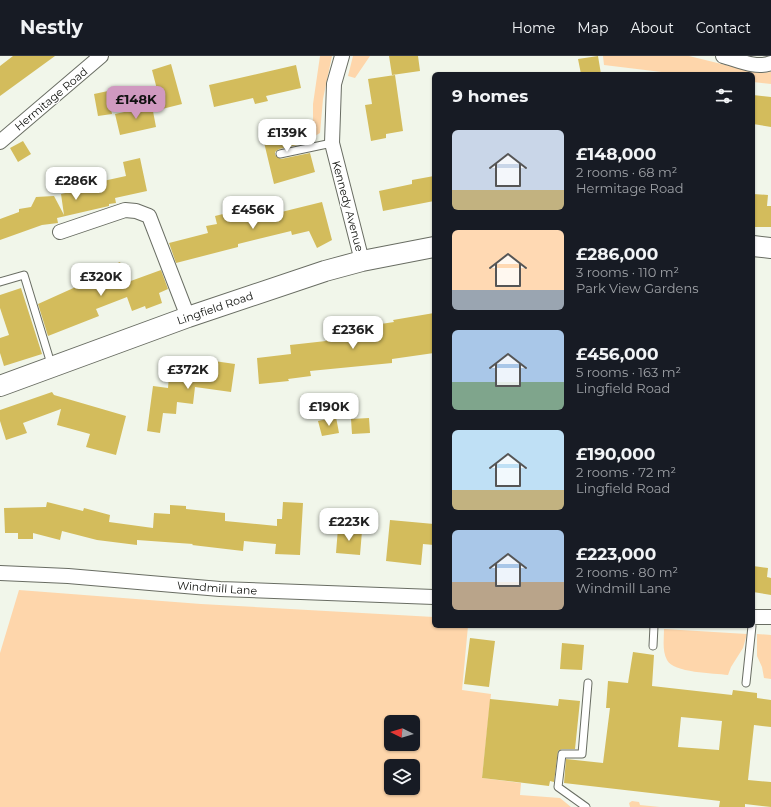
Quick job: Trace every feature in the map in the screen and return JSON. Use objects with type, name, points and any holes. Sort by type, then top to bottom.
[{"type":"street","name":"Hermitage Road","points":[[0,142],[101,56]]},
{"type":"street","name":"Kennedy Avenue","points":[[342,56],[334,84],[332,143],[362,261]]},
{"type":"street","points":[[723,56],[757,65],[765,65],[771,62]]},
{"type":"street","points":[[60,232],[125,210],[136,210],[149,216],[188,317]]},
{"type":"street","points":[[755,246],[771,248]]},
{"type":"street","name":"Lingfield Road","points":[[0,386],[188,317],[325,271],[362,261],[432,247]]},
{"type":"street","name":"Windmill Lane","points":[[0,573],[68,576],[220,589],[432,597]]},
{"type":"street","points":[[755,617],[771,617]]},
{"type":"lane","points":[[280,154],[332,143]]},
{"type":"lane","points":[[0,282],[24,275],[52,367]]},
{"type":"lane","points":[[653,646],[654,628]]},
{"type":"lane","points":[[746,683],[752,628]]},
{"type":"lane","points":[[586,807],[558,787],[562,754],[582,754],[588,683]]},
{"type":"shaded area","points":[[320,56],[332,56],[323,99],[320,133],[313,137],[313,104]]},
{"type":"shaded area","points":[[353,56],[370,56],[355,78],[348,76]]},
{"type":"shaded area","points":[[603,56],[689,56],[754,72],[662,72],[604,65]]},
{"type":"shaded area","points":[[755,72],[771,72],[771,84],[755,82]]},
{"type":"shaded area","points":[[19,590],[201,604],[432,617],[432,628],[468,628],[462,690],[491,694],[482,778],[521,783],[520,795],[560,798],[571,807],[0,807],[0,653]]},
{"type":"shaded area","points":[[664,629],[747,634],[743,648],[731,667],[728,675],[685,670],[677,668],[671,664],[667,660],[664,653]]},
{"type":"shaded area","points":[[757,634],[771,635],[771,679],[764,678],[762,667],[757,656]]},
{"type":"shaded area","points":[[632,801],[639,802],[640,805],[660,807],[630,807],[629,803]]},
{"type":"building","points":[[13,56],[55,56],[0,96],[0,66]]},
{"type":"building","points":[[389,56],[418,56],[420,71],[392,75]]},
{"type":"building","points":[[598,56],[601,72],[581,72],[578,59]]},
{"type":"building","points":[[171,64],[182,104],[158,110],[155,98],[159,97],[152,70]]},
{"type":"building","points":[[296,65],[301,88],[266,96],[268,101],[255,104],[253,98],[214,107],[209,85]]},
{"type":"building","points":[[395,75],[403,131],[386,134],[386,138],[371,141],[365,105],[372,104],[368,79]]},
{"type":"building","points":[[108,91],[112,114],[98,116],[94,94]]},
{"type":"building","points":[[755,95],[771,97],[771,127],[755,124]]},
{"type":"building","points":[[152,106],[156,127],[120,135],[115,114]]},
{"type":"building","points":[[303,122],[307,143],[279,149],[275,152],[275,155],[281,159],[310,153],[315,172],[274,184],[262,134]]},
{"type":"building","points":[[23,141],[31,154],[18,162],[10,148]]},
{"type":"building","points":[[140,158],[147,191],[115,198],[116,203],[109,204],[109,206],[57,218],[58,223],[42,225],[0,240],[0,219],[19,212],[19,209],[31,207],[36,197],[54,196],[64,215],[61,194],[83,189],[83,187],[94,185],[94,183],[126,176],[123,162]]},
{"type":"building","points":[[432,176],[432,201],[383,211],[379,191],[412,184],[412,180]]},
{"type":"building","points":[[755,194],[768,195],[767,206],[771,206],[771,227],[755,227]]},
{"type":"building","points":[[245,200],[249,220],[322,202],[332,240],[317,248],[309,231],[292,235],[291,231],[238,244],[238,247],[176,263],[169,243],[208,233],[206,226],[217,224],[215,216],[227,213],[225,205]]},
{"type":"building","points":[[120,262],[128,282],[161,270],[168,289],[159,293],[162,303],[146,309],[145,306],[132,311],[127,297],[96,309],[99,316],[48,336],[38,304],[89,281],[88,276]]},
{"type":"building","points":[[21,288],[42,354],[4,366],[0,353],[0,338],[9,335],[0,308],[0,295]]},
{"type":"building","points":[[432,313],[432,353],[392,359],[392,363],[310,371],[311,376],[288,379],[289,381],[259,384],[257,358],[291,354],[290,345],[326,341],[325,338],[362,334],[361,327],[394,322],[393,320]]},
{"type":"building","points":[[207,360],[235,364],[231,392],[195,387],[193,404],[177,402],[176,414],[163,413],[160,433],[147,431],[153,386],[168,388],[169,375],[184,376],[184,367],[205,370]]},
{"type":"building","points":[[52,392],[54,395],[126,416],[116,455],[86,447],[90,434],[57,425],[61,409],[23,423],[27,433],[6,440],[0,421],[0,410]]},
{"type":"building","points":[[336,417],[339,433],[322,436],[318,421]]},
{"type":"building","points":[[369,418],[370,433],[352,434],[351,419]]},
{"type":"building","points":[[47,502],[83,511],[84,508],[110,515],[109,522],[153,528],[154,513],[170,514],[170,505],[186,506],[186,509],[225,513],[225,521],[277,526],[277,519],[282,519],[283,502],[303,503],[300,555],[275,554],[276,544],[244,541],[243,551],[192,545],[193,544],[137,540],[137,545],[97,540],[62,531],[60,540],[33,533],[33,539],[18,539],[18,533],[5,533],[4,508],[46,507]]},
{"type":"building","points":[[390,520],[432,524],[432,545],[423,544],[421,565],[386,561]]},
{"type":"building","points":[[338,528],[362,531],[360,555],[336,553]]},
{"type":"building","points":[[755,566],[768,568],[767,577],[771,578],[771,595],[755,592]]},
{"type":"building","points":[[470,638],[495,641],[489,687],[464,684]]},
{"type":"building","points":[[562,643],[584,645],[582,670],[560,669]]},
{"type":"building","points":[[633,652],[654,655],[652,686],[732,695],[733,690],[757,693],[757,698],[771,700],[771,727],[754,725],[748,780],[771,782],[771,807],[745,804],[745,807],[719,807],[720,801],[564,783],[566,759],[603,763],[610,708],[606,708],[608,681],[628,683]],"holes":[[[681,717],[722,721],[719,750],[678,747]]]},
{"type":"building","points":[[490,699],[558,706],[559,699],[580,701],[575,749],[562,749],[558,751],[554,782],[550,781],[549,786],[482,778]]}]
